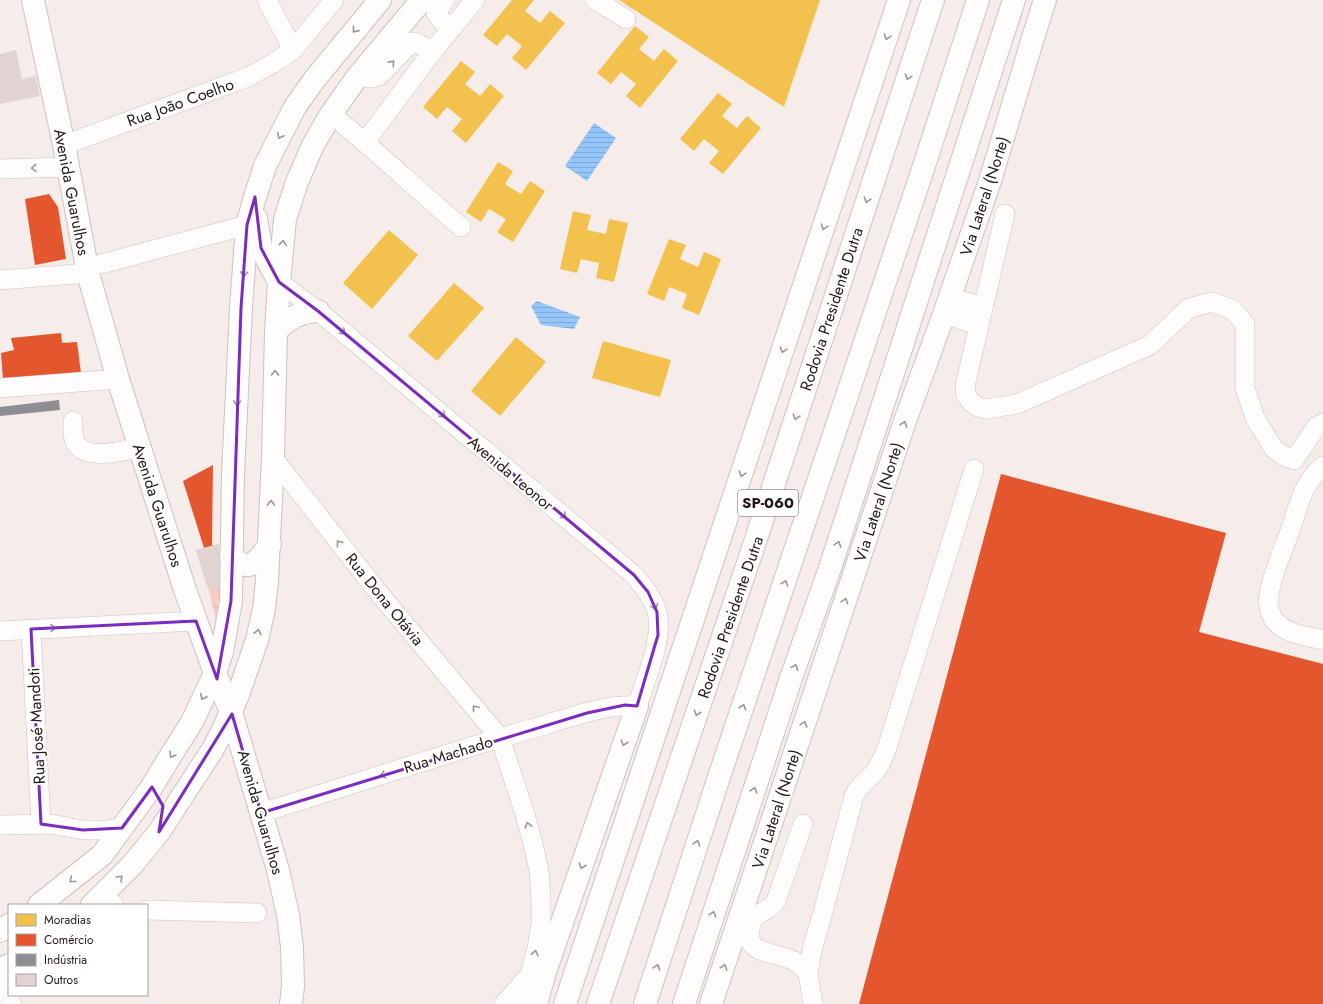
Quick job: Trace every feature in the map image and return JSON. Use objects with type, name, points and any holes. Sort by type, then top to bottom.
[{"type":"main road","name":"Avenida Guarulhos","points":[[33,0],[68,167],[94,268],[118,379],[185,590],[215,673],[231,727],[262,813],[278,870],[288,915],[292,947],[293,986],[291,1004]]},
{"type":"main road","points":[[39,904],[102,855],[151,788],[192,722],[215,673],[222,652],[229,614],[232,580],[233,473],[241,308],[247,225],[265,166],[296,107],[314,80],[380,0]]},
{"type":"main road","points":[[104,901],[159,832],[231,727],[243,682],[257,640],[264,609],[270,544],[276,331],[285,219],[297,182],[313,145],[331,114],[358,76],[422,0]]},
{"type":"main road","name":"Rodovia Presidente Dutra","points":[[566,1004],[899,0]]},
{"type":"main road","points":[[878,167],[876,142],[889,85],[920,0]]},
{"type":"main road","name":"Rodovia Presidente Dutra","points":[[598,1004],[751,554],[933,0]]},
{"type":"main road","name":"SP-060","points":[[645,1004],[719,777],[923,169],[978,0]]},
{"type":"main road","points":[[684,1004],[791,678],[830,568],[1014,0]]},
{"type":"main road","name":"Via Lateral (Norte)","points":[[711,1004],[905,420],[947,306],[990,181],[1032,41],[1046,0]]},
{"type":"main road","points":[[255,197],[256,226],[261,248],[279,282]]},
{"type":"main road","points":[[276,331],[298,314],[318,311]]},
{"type":"main road","points":[[232,554],[240,563],[248,566],[258,559],[270,544]]},
{"type":"main road","points":[[536,1004],[545,972],[637,706]]},
{"type":"main road","points":[[192,722],[210,723],[231,727]]},
{"type":"main road","points":[[151,788],[160,798],[163,806],[164,814],[159,832]]},
{"type":"main road","points":[[667,1004],[699,958]]},
{"type":"street","points":[[267,0],[293,50]]},
{"type":"street","name":"Rua João Coelho","points":[[64,145],[248,77],[272,64],[293,50],[334,0]]},
{"type":"street","points":[[445,0],[436,13],[445,24],[452,28]]},
{"type":"street","points":[[365,142],[432,52],[475,0]]},
{"type":"street","points":[[595,0],[626,19]]},
{"type":"street","points":[[358,76],[371,78],[379,76],[412,42],[419,44],[432,52]]},
{"type":"street","points":[[331,114],[461,227]]},
{"type":"street","points":[[0,169],[68,167]]},
{"type":"street","points":[[1005,214],[965,386],[966,395],[971,402],[978,407],[986,409],[1017,404],[1150,345],[1189,308],[1212,302],[1233,310],[1245,324],[1245,388],[1255,418],[1274,449],[1284,456],[1294,460],[1305,488]]},
{"type":"street","points":[[0,280],[94,268],[247,225]]},
{"type":"street","name":"Avenida Leonor","points":[[279,282],[318,311],[634,575],[648,592],[657,612],[658,635],[637,706]]},
{"type":"street","points":[[947,306],[983,306]]},
{"type":"street","points":[[947,306],[978,325]]},
{"type":"street","points":[[0,388],[118,379]]},
{"type":"street","points":[[73,421],[74,440],[82,451],[97,453],[140,448]]},
{"type":"street","points":[[1294,460],[1316,426],[1323,424]]},
{"type":"street","name":"Rua Dona Otávia","points":[[273,458],[382,597],[500,738]]},
{"type":"street","points":[[1323,466],[1315,473],[1305,488],[1273,578],[1269,595],[1271,612],[1276,621],[1283,628],[1323,640]]},
{"type":"street","points":[[813,1004],[808,973],[812,950],[854,796],[860,786],[877,769],[887,748],[974,469]]},
{"type":"street","points":[[0,631],[196,621]]},
{"type":"street","name":"Rua José Mandoti","points":[[31,629],[41,824]]},
{"type":"street","name":"Rua Machado","points":[[262,813],[500,738],[608,708],[625,705],[637,706]]},
{"type":"street","points":[[500,738],[524,811],[539,871],[541,922],[537,948],[522,1004]]},
{"type":"street","points":[[0,825],[41,824],[83,830],[122,828]]},
{"type":"street","points":[[803,824],[776,901],[773,906],[753,919],[749,937],[750,942],[757,949],[794,961],[802,966],[808,973]]},
{"type":"street","points":[[83,830],[97,841],[102,855]]},
{"type":"street","points":[[148,910],[257,913]]},
{"type":"street","points":[[504,1004],[530,975]]},
{"type":"street","points":[[0,983],[12,1004]]},
{"type":"highlighted area","points":[[255,197],[261,248],[279,282],[318,311],[634,575],[648,592],[657,612],[658,635],[637,706],[625,705],[587,713],[261,813],[232,714],[159,832],[163,806],[152,787],[122,828],[83,830],[41,824],[31,629],[196,621],[217,679],[231,601],[241,308],[247,225]]},
{"type":"green space","points":[[220,584],[221,624],[217,625],[208,587],[212,590],[216,590]]},
{"type":"water","points":[[594,123],[616,138],[587,181],[565,166]]},
{"type":"water","points":[[537,301],[580,317],[574,329],[541,325],[531,306]]},
{"type":"building: Moradias","points":[[512,0],[534,0],[525,11],[540,23],[550,11],[565,23],[526,70],[512,58],[522,46],[507,34],[497,46],[483,35]]},
{"type":"building: Moradias","points":[[619,0],[820,0],[784,107]]},
{"type":"building: Moradias","points":[[635,26],[649,37],[639,49],[654,61],[664,49],[678,61],[640,108],[626,96],[636,84],[621,72],[611,84],[597,73]]},
{"type":"building: Moradias","points":[[461,61],[475,72],[465,84],[480,96],[490,84],[504,96],[466,143],[452,131],[462,119],[447,107],[437,119],[423,107]]},
{"type":"building: Moradias","points":[[718,93],[732,104],[722,116],[737,128],[747,116],[761,128],[723,174],[709,163],[719,151],[704,139],[694,151],[680,139]]},
{"type":"building: Moradias","points":[[498,162],[513,171],[505,184],[521,194],[530,181],[545,191],[513,242],[497,232],[506,219],[489,209],[481,222],[466,212]]},
{"type":"building: Moradias","points":[[573,211],[591,215],[587,230],[606,234],[609,219],[628,223],[614,282],[596,278],[599,263],[581,259],[577,273],[560,269]]},
{"type":"building: Moradias","points":[[389,230],[418,255],[372,309],[343,283]]},
{"type":"building: Moradias","points":[[669,239],[686,245],[680,259],[698,267],[704,252],[721,259],[699,315],[682,308],[687,294],[669,287],[664,301],[647,294]]},
{"type":"building: Moradias","points":[[454,283],[484,308],[437,361],[408,336]]},
{"type":"building: Moradias","points":[[516,337],[546,362],[500,416],[471,391]]},
{"type":"building: Moradias","points":[[603,341],[671,360],[660,397],[592,378]]},
{"type":"building: Comércio","points":[[49,194],[58,207],[66,259],[35,265],[25,199]]},
{"type":"building: Comércio","points":[[61,333],[62,343],[77,342],[81,373],[3,379],[1,353],[14,350],[11,338]]},
{"type":"building: Comércio","points":[[213,465],[212,546],[204,548],[183,481]]},
{"type":"building: Comércio","points":[[1001,474],[1226,533],[1199,632],[1323,664],[1323,1004],[859,1004]]},
{"type":"building: Indústria","points":[[59,400],[60,410],[0,416],[0,407]]},
{"type":"building: Outros","points":[[16,50],[22,79],[36,76],[40,96],[0,104],[0,54]]},
{"type":"building: Outros","points":[[219,544],[220,584],[216,590],[212,590],[206,584],[196,550]]}]
